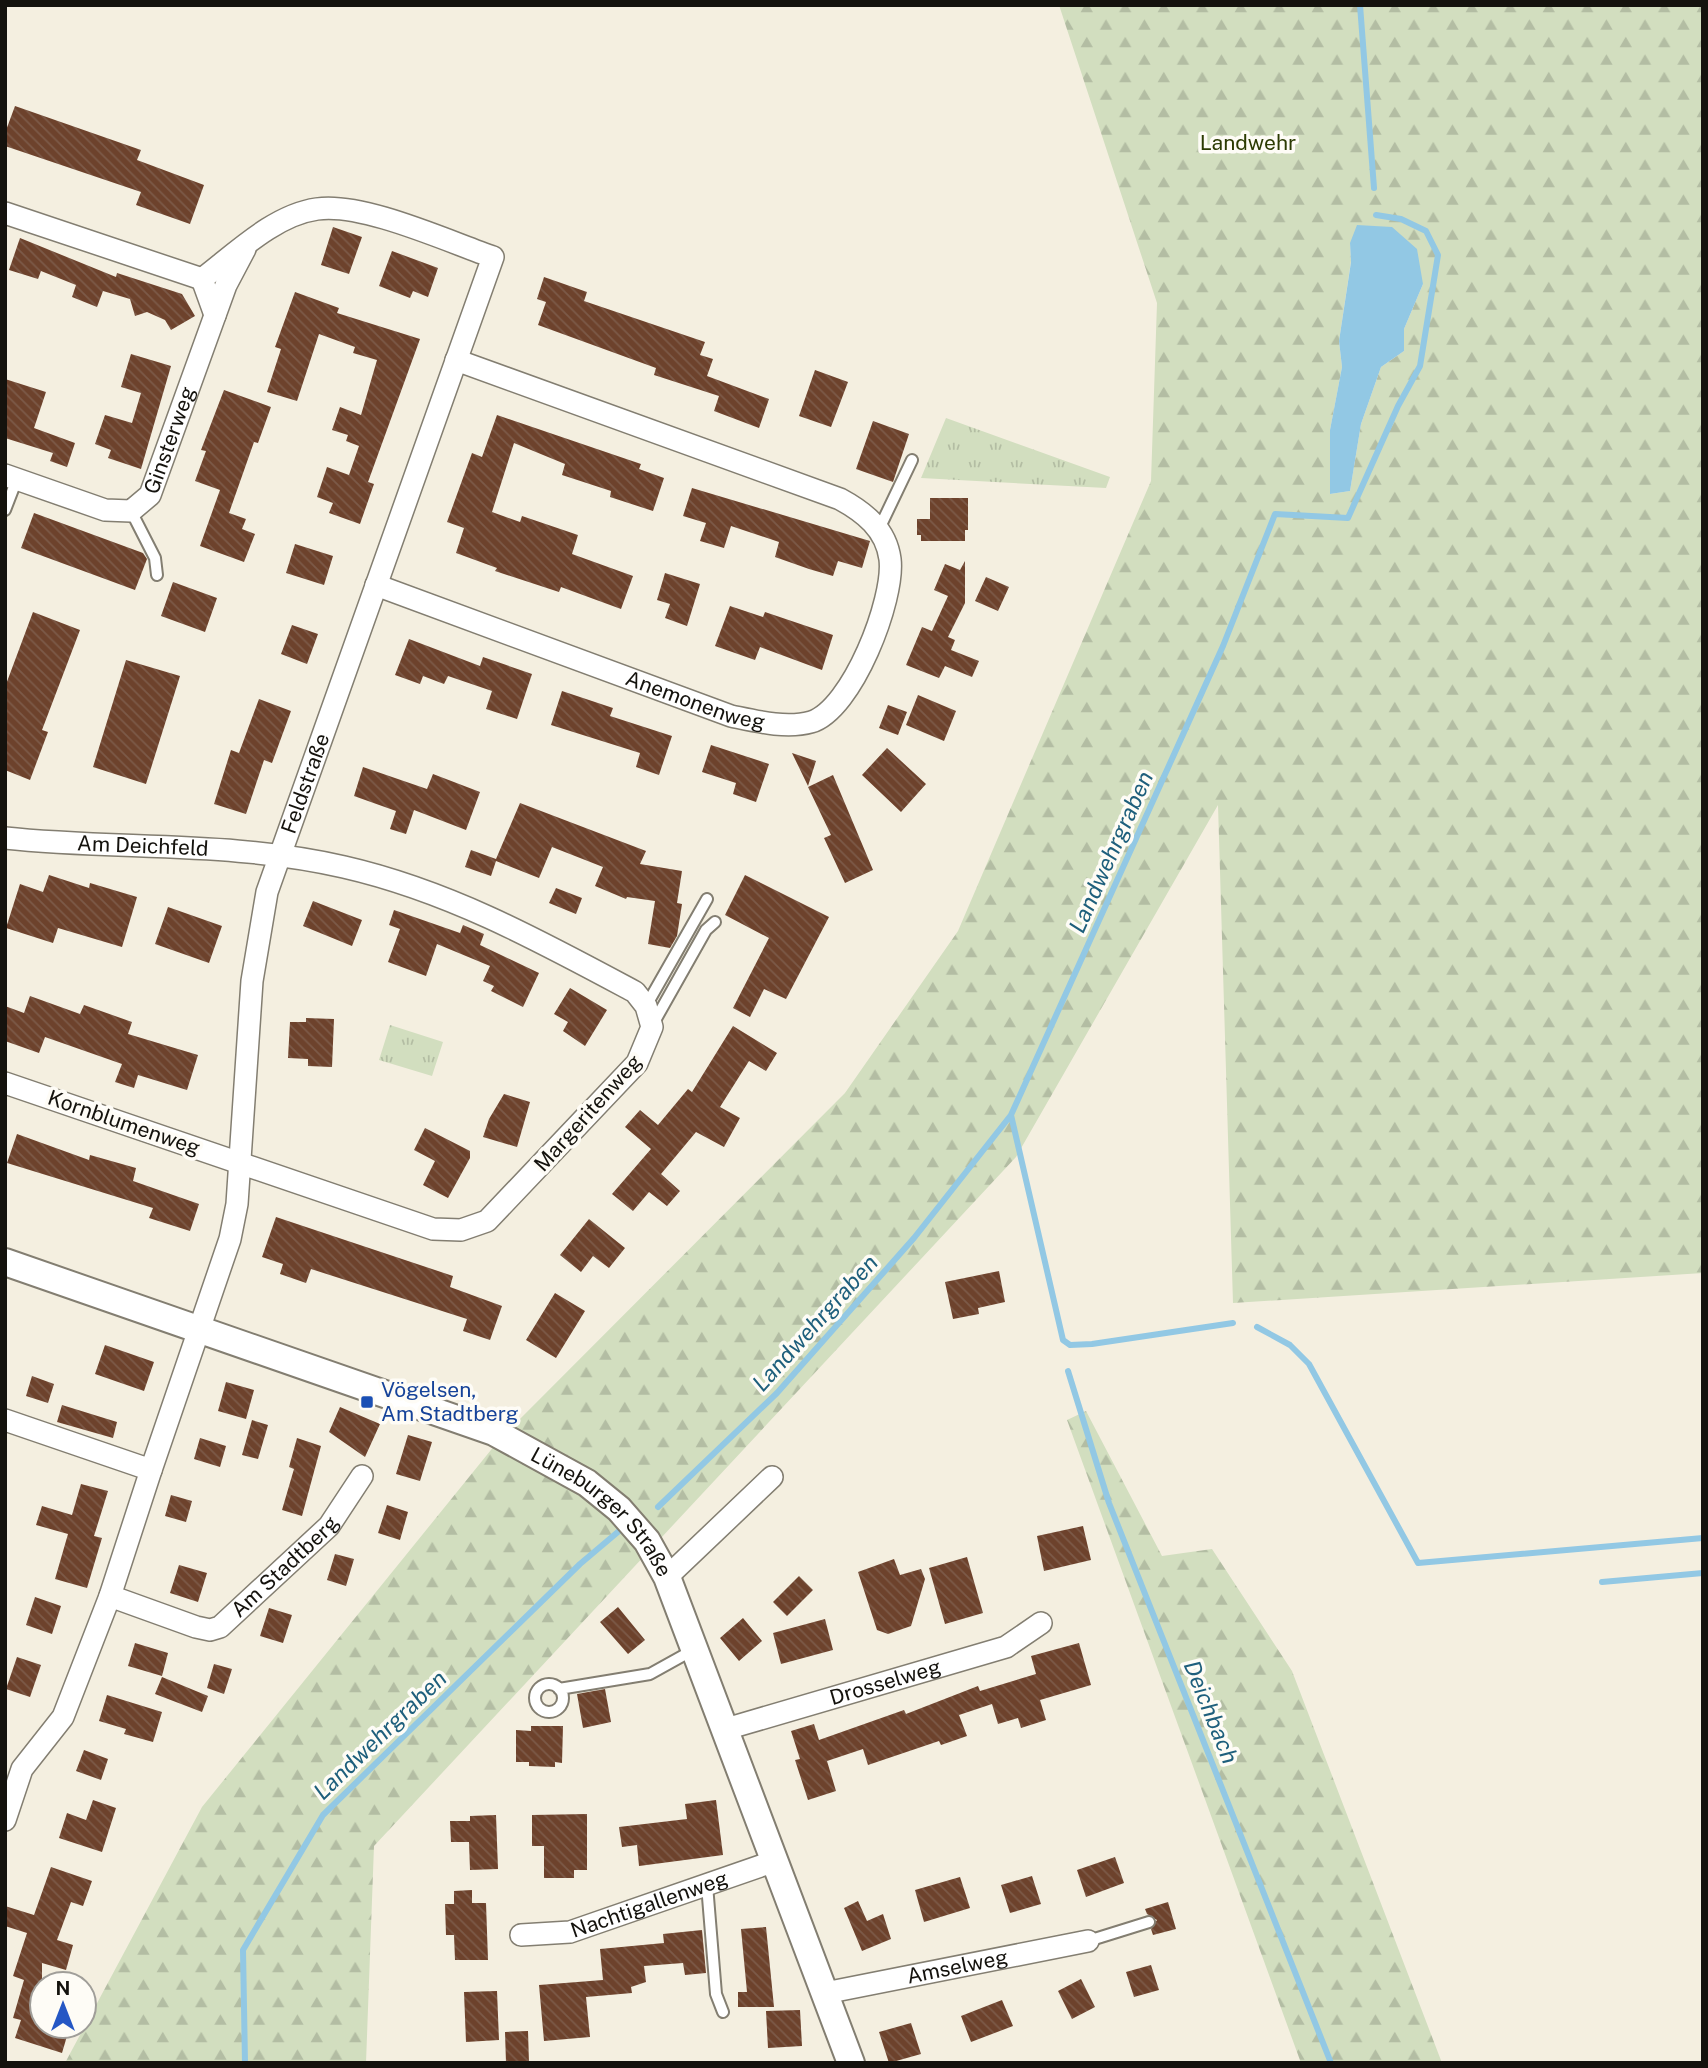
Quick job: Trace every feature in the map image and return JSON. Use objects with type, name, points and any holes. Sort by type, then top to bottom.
[{"type":"street","name":"Feldstraße","points":[[200,1330],[230,1239],[242,1162],[257,937],[279,856],[493,257],[354,209],[316,209],[285,220],[248,244]]},
{"type":"street","points":[[5,213],[202,279]]},
{"type":"street","points":[[202,279],[248,244]]},
{"type":"street","name":"Ginsterweg","points":[[11,477],[105,510],[131,511],[150,495],[215,315],[248,244]]},
{"type":"street","points":[[202,279],[215,315]]},
{"type":"street","name":"Anemonenweg","points":[[376,585],[731,716],[767,724],[811,722],[833,710],[846,692],[870,643],[889,587],[890,557],[878,530],[865,513],[840,499],[456,360]]},
{"type":"street","name":"Am Deichfeld","points":[[5,838],[60,844],[209,849],[279,856]]},
{"type":"street","points":[[279,856],[343,866],[459,902],[501,920],[635,992],[646,1006],[652,1027]]},
{"type":"street","name":"Margeritenweg","points":[[242,1162],[433,1229],[461,1230],[487,1221],[589,1117],[637,1063],[652,1027]]},
{"type":"street","name":"Kornblumenweg","points":[[5,1083],[242,1162]]},
{"type":"street","name":"Lüneburger Straße","points":[[5,1262],[494,1432],[546,1458],[587,1483],[619,1509],[647,1541],[667,1577],[852,2063]]},
{"type":"street","points":[[5,1820],[22,1769],[63,1717],[110,1596],[200,1330]]},
{"type":"street","points":[[5,1420],[151,1470]]},
{"type":"street","name":"Am Stadtberg","points":[[110,1596],[196,1628],[210,1630],[220,1627],[329,1526],[362,1476]]},
{"type":"street","points":[[667,1577],[772,1477]]},
{"type":"street","name":"Drosselweg","points":[[726,1729],[1006,1647],[1041,1623]]},
{"type":"street","name":"Nachtigallenweg","points":[[521,1935],[570,1932],[775,1861]]},
{"type":"street","name":"Amselweg","points":[[825,1993],[1088,1941]]},
{"type":"lane","points":[[878,530],[912,460]]},
{"type":"lane","points":[[5,510],[11,477]]},
{"type":"lane","points":[[131,511],[155,558],[157,575]]},
{"type":"lane","points":[[646,1006],[707,899]]},
{"type":"lane","points":[[652,1027],[706,930],[715,922]]},
{"type":"lane","points":[[559,1689],[650,1674],[695,1649]]},
{"type":"lane","points":[[707,1885],[716,1994],[723,2012]]},
{"type":"lane","points":[[1088,1941],[1149,1923]]},
{"type":"green space","name":"Landwehr","points":[[1059,5],[1703,5],[1703,1273],[1233,1303],[1218,805],[1016,1157],[374,1846],[366,2063],[65,2063],[77,2040],[98,2040],[98,2001],[202,1807],[499,1440],[845,1093],[958,931],[1151,481],[1157,303]],"holes":[[[1350,243],[1423,284],[1404,329],[1404,351],[1381,367],[1361,424],[1350,491],[1330,494],[1330,430],[1342,367],[1339,341],[1351,261]]]},
{"type":"green space","points":[[946,418],[1110,477],[1106,488],[921,478]]},
{"type":"green space","points":[[390,1025],[443,1042],[432,1076],[379,1060]]},
{"type":"green space","points":[[1086,1411],[1162,1556],[1212,1549],[1292,1671],[1442,2063],[1301,2063],[1067,1420]]},
{"type":"water","points":[[1357,225],[1392,227],[1417,249],[1423,284],[1404,329],[1404,351],[1381,367],[1361,424],[1350,491],[1330,494],[1330,430],[1342,367],[1339,341],[1351,262],[1350,243]]},
{"type":"building","points":[[15,106],[141,150],[137,160],[204,185],[190,224],[136,205],[141,192],[5,146],[5,133]]},
{"type":"building","points":[[333,227],[362,237],[349,274],[321,265]]},
{"type":"building","points":[[20,238],[116,277],[117,273],[182,294],[195,316],[171,330],[165,320],[147,312],[135,316],[130,299],[103,291],[97,307],[72,297],[76,285],[41,271],[38,279],[9,270]]},
{"type":"building","points":[[392,251],[438,268],[428,297],[413,291],[410,298],[379,286]]},
{"type":"building","points":[[544,277],[587,292],[584,301],[705,342],[700,355],[713,359],[707,376],[769,399],[759,428],[714,411],[719,396],[654,375],[656,368],[538,325],[546,302],[537,299]]},
{"type":"building","points":[[295,292],[339,308],[337,313],[420,339],[368,482],[374,484],[360,524],[329,513],[333,503],[317,497],[327,467],[349,475],[359,446],[346,441],[348,435],[332,430],[340,407],[361,415],[377,360],[353,353],[355,347],[319,334],[297,401],[267,392],[281,349],[275,347]]},
{"type":"building","points":[[131,354],[171,366],[141,469],[108,458],[111,450],[95,444],[105,415],[132,423],[141,393],[121,387]]},
{"type":"building","points":[[815,370],[848,382],[831,427],[799,416]]},
{"type":"building","points":[[5,379],[46,392],[34,428],[75,443],[67,467],[50,461],[53,453],[5,438]]},
{"type":"building","points":[[224,390],[271,407],[258,443],[254,442],[229,513],[246,519],[242,529],[255,534],[244,562],[200,546],[220,490],[195,481],[206,451],[201,450]]},
{"type":"building","points":[[497,415],[641,464],[639,469],[664,478],[653,511],[610,497],[611,491],[562,475],[565,464],[514,443],[492,512],[520,522],[522,516],[578,535],[572,554],[633,576],[621,609],[561,587],[559,592],[495,571],[497,568],[456,553],[464,528],[447,522],[472,453],[482,457]]},
{"type":"building","points":[[873,421],[909,434],[893,482],[856,469]]},
{"type":"building","points":[[692,488],[870,541],[862,568],[838,561],[833,576],[809,569],[775,557],[779,542],[731,526],[724,548],[700,541],[706,523],[683,516]]},
{"type":"building","points":[[930,498],[968,498],[968,530],[965,530],[965,541],[921,541],[921,535],[917,535],[917,519],[930,519]]},
{"type":"building","points":[[34,513],[143,553],[147,559],[135,590],[21,548]]},
{"type":"building","points":[[295,544],[333,556],[324,585],[286,573]]},
{"type":"building","points":[[965,561],[965,603],[948,637],[955,640],[951,650],[979,661],[972,677],[945,666],[939,678],[906,665],[922,627],[932,631],[948,596],[934,590],[945,564],[960,570]]},
{"type":"building","points":[[665,573],[700,584],[687,626],[665,618],[670,604],[657,600]]},
{"type":"building","points":[[986,577],[1009,587],[998,611],[975,601]]},
{"type":"building","points":[[173,582],[217,598],[205,632],[161,616]]},
{"type":"building","points":[[730,606],[763,617],[765,612],[833,635],[822,670],[760,647],[755,660],[715,646]]},
{"type":"building","points":[[33,612],[80,630],[42,730],[48,732],[30,780],[5,770],[5,687]]},
{"type":"building","points":[[292,625],[318,634],[307,664],[281,654]]},
{"type":"building","points":[[409,639],[480,666],[483,657],[532,674],[517,719],[486,709],[492,691],[448,676],[444,684],[423,676],[420,684],[395,675]]},
{"type":"building","points":[[126,660],[180,676],[146,784],[93,767]]},
{"type":"building","points":[[562,691],[613,708],[610,716],[672,736],[659,775],[636,767],[640,753],[551,725]]},
{"type":"building","points":[[918,695],[956,711],[944,741],[906,725]]},
{"type":"building","points":[[259,699],[291,711],[272,763],[264,760],[246,814],[214,804],[231,750],[239,753]]},
{"type":"building","points":[[888,705],[907,712],[898,735],[879,728]]},
{"type":"building","points":[[711,745],[769,764],[756,802],[733,794],[736,783],[702,772]]},
{"type":"building","points":[[887,748],[926,784],[901,812],[862,775]]},
{"type":"building","points":[[792,753],[816,761],[808,786]]},
{"type":"building","points":[[363,767],[427,789],[433,774],[480,792],[466,830],[414,810],[406,834],[390,829],[396,811],[354,796]]},
{"type":"building","points":[[833,775],[873,870],[845,883],[824,838],[831,835],[808,787]]},
{"type":"building","points":[[520,803],[646,851],[640,864],[682,871],[677,903],[682,904],[677,936],[670,948],[648,944],[655,901],[626,899],[595,886],[603,867],[552,847],[539,878],[496,861],[491,876],[465,867],[471,850],[496,859]]},
{"type":"building","points":[[49,875],[89,888],[90,883],[137,897],[122,947],[58,928],[53,943],[6,928],[20,884],[43,892]]},
{"type":"building","points":[[745,875],[829,917],[786,999],[764,989],[750,1017],[733,1008],[769,938],[725,915]]},
{"type":"building","points":[[556,888],[582,898],[576,914],[549,903]]},
{"type":"building","points":[[313,901],[362,920],[352,946],[303,926]]},
{"type":"building","points":[[168,907],[222,926],[209,963],[155,944]]},
{"type":"building","points":[[394,910],[460,933],[463,925],[484,934],[480,945],[539,973],[523,1007],[491,991],[494,986],[483,981],[490,966],[437,944],[426,976],[388,962],[400,929],[389,925]]},
{"type":"building","points":[[570,988],[607,1010],[585,1046],[563,1031],[568,1022],[554,1014]]},
{"type":"building","points":[[30,996],[80,1014],[84,1005],[132,1022],[128,1034],[198,1055],[187,1090],[138,1075],[134,1088],[115,1082],[122,1064],[45,1037],[39,1053],[5,1041],[5,1006],[24,1013]]},
{"type":"building","points":[[306,1018],[334,1019],[332,1067],[308,1066],[308,1059],[288,1058],[290,1022],[306,1022]]},
{"type":"building","points":[[733,1026],[777,1053],[766,1071],[749,1061],[720,1107],[740,1118],[724,1147],[696,1132],[661,1174],[680,1191],[667,1206],[649,1192],[633,1211],[612,1194],[651,1149],[625,1127],[640,1110],[658,1125],[688,1089],[692,1092]]},
{"type":"building","points":[[504,1094],[530,1102],[517,1147],[483,1137],[489,1119]]},
{"type":"building","points":[[425,1128],[470,1151],[470,1158],[448,1198],[423,1185],[435,1161],[414,1150]]},
{"type":"building","points":[[17,1134],[89,1160],[90,1155],[136,1168],[133,1181],[199,1204],[190,1231],[149,1218],[153,1208],[7,1163]]},
{"type":"building","points":[[276,1217],[453,1276],[450,1287],[502,1306],[490,1340],[463,1331],[467,1319],[311,1269],[306,1283],[280,1274],[283,1264],[262,1257]]},
{"type":"building","points":[[589,1219],[625,1248],[609,1268],[593,1256],[581,1272],[560,1255]]},
{"type":"building","points":[[999,1271],[1005,1302],[978,1308],[979,1314],[953,1319],[945,1282]]},
{"type":"building","points":[[555,1293],[585,1311],[556,1358],[526,1340]]},
{"type":"building","points":[[105,1345],[154,1362],[144,1391],[95,1374]]},
{"type":"building","points":[[32,1376],[54,1384],[48,1403],[26,1396]]},
{"type":"building","points":[[226,1382],[254,1390],[246,1419],[218,1411]]},
{"type":"building","points":[[62,1405],[117,1422],[113,1438],[57,1422]]},
{"type":"building","points":[[340,1407],[380,1424],[365,1457],[329,1432]]},
{"type":"building","points":[[252,1420],[268,1425],[258,1459],[242,1455]]},
{"type":"building","points":[[408,1435],[432,1442],[420,1481],[396,1474]]},
{"type":"building","points":[[200,1438],[226,1446],[220,1467],[194,1459]]},
{"type":"building","points":[[297,1438],[321,1446],[302,1516],[282,1510],[294,1469],[289,1467]]},
{"type":"building","points":[[81,1484],[108,1491],[94,1536],[102,1538],[87,1588],[55,1579],[68,1534],[36,1525],[42,1506],[72,1515]]},
{"type":"building","points":[[171,1495],[192,1501],[186,1522],[165,1516]]},
{"type":"building","points":[[387,1505],[408,1512],[400,1540],[378,1533]]},
{"type":"building","points":[[1083,1526],[1091,1560],[1044,1571],[1037,1536]]},
{"type":"building","points":[[335,1554],[354,1559],[346,1586],[327,1580]]},
{"type":"building","points":[[967,1557],[983,1613],[945,1624],[929,1568]]},
{"type":"building","points":[[894,1559],[900,1575],[921,1569],[925,1579],[911,1626],[888,1634],[877,1630],[858,1572]]},
{"type":"building","points":[[179,1565],[207,1573],[198,1602],[170,1593]]},
{"type":"building","points":[[799,1576],[813,1590],[787,1616],[773,1602]]},
{"type":"building","points":[[35,1597],[61,1606],[52,1634],[26,1625]]},
{"type":"building","points":[[618,1607],[645,1640],[628,1654],[600,1622]]},
{"type":"building","points":[[269,1608],[292,1615],[283,1643],[260,1636]]},
{"type":"building","points":[[743,1618],[762,1641],[739,1661],[720,1638]]},
{"type":"building","points":[[825,1619],[833,1650],[781,1664],[773,1633]]},
{"type":"building","points":[[135,1643],[168,1653],[162,1676],[128,1666]]},
{"type":"building","points":[[1079,1643],[1091,1685],[1040,1700],[1046,1720],[1021,1728],[1018,1718],[998,1724],[992,1704],[959,1715],[967,1736],[941,1745],[939,1741],[868,1765],[863,1749],[827,1761],[836,1791],[808,1800],[795,1760],[800,1759],[791,1731],[814,1724],[819,1740],[904,1710],[906,1714],[978,1686],[980,1691],[1036,1674],[1031,1656]]},
{"type":"building","points":[[17,1657],[41,1665],[30,1697],[6,1689]]},
{"type":"building","points":[[214,1664],[232,1669],[224,1694],[207,1688]]},
{"type":"building","points":[[162,1677],[208,1696],[202,1712],[155,1694]]},
{"type":"building","points":[[605,1689],[611,1722],[583,1728],[577,1694]]},
{"type":"building","points":[[107,1695],[162,1712],[153,1742],[124,1734],[126,1729],[99,1721]]},
{"type":"building","points":[[531,1726],[563,1726],[562,1763],[555,1762],[555,1767],[529,1766],[529,1762],[516,1762],[516,1730],[531,1731]]},
{"type":"building","points":[[84,1750],[108,1759],[101,1780],[76,1771]]},
{"type":"building","points":[[93,1800],[116,1808],[102,1852],[59,1838],[67,1813],[86,1820]]},
{"type":"building","points":[[716,1800],[723,1855],[639,1866],[637,1845],[622,1847],[619,1827],[687,1819],[685,1804]]},
{"type":"building","points":[[587,1814],[587,1870],[574,1870],[574,1878],[544,1878],[544,1846],[532,1846],[532,1815]]},
{"type":"building","points":[[496,1815],[498,1869],[470,1870],[469,1842],[451,1842],[450,1821],[470,1821],[470,1816]]},
{"type":"building","points":[[1115,1857],[1124,1883],[1086,1897],[1077,1870]]},
{"type":"building","points":[[51,1867],[92,1881],[83,1906],[71,1902],[57,1940],[73,1945],[66,1970],[42,1963],[42,1970],[28,1970],[28,2040],[66,2040],[62,2053],[15,2038],[21,2020],[13,2018],[24,1980],[13,1976],[27,1933],[5,1926],[5,1906],[34,1915]]},
{"type":"building","points":[[1032,1876],[1041,1904],[1010,1913],[1001,1885]]},
{"type":"building","points":[[960,1877],[970,1908],[924,1922],[915,1890]]},
{"type":"building","points":[[472,1890],[472,1903],[486,1903],[488,1960],[455,1960],[454,1935],[446,1935],[445,1904],[454,1904],[454,1891]]},
{"type":"building","points":[[858,1901],[867,1921],[883,1914],[891,1939],[862,1951],[844,1908]]},
{"type":"building","points":[[1168,1902],[1176,1929],[1153,1935],[1151,1929],[1157,1920],[1147,1914],[1145,1909]]},
{"type":"building","points":[[766,1927],[774,2007],[738,2007],[738,1992],[747,1992],[741,1929]]},
{"type":"building","points":[[702,1930],[706,1973],[685,1975],[683,1963],[644,1966],[646,1982],[631,1987],[632,1993],[586,1997],[590,2037],[544,2041],[539,1985],[603,1980],[600,1949],[664,1943],[663,1934]]},
{"type":"building","points":[[1151,1965],[1159,1990],[1134,1997],[1126,1972]]},
{"type":"building","points":[[1081,1979],[1095,2007],[1072,2019],[1058,1991]]},
{"type":"building","points":[[497,1991],[499,2040],[466,2042],[464,1992]]},
{"type":"building","points":[[1002,2000],[1013,2026],[971,2042],[961,2016]]},
{"type":"building","points":[[800,2010],[802,2046],[768,2048],[766,2011]]},
{"type":"building","points":[[911,2023],[921,2054],[889,2063],[879,2032]]},
{"type":"building","points":[[528,2031],[529,2063],[506,2063],[505,2032]]},
{"type":"waterway","name":"Landwehrgraben","points":[[1360,5],[1374,188]]},
{"type":"waterway","name":"Landwehrgraben","points":[[658,1507],[777,1393],[914,1238],[1011,1115],[1223,646],[1275,514],[1348,518],[1398,406],[1420,366],[1438,255],[1426,231],[1401,219],[1376,215]]},
{"type":"waterway","name":"Deichbach","points":[[1011,1115],[1063,1340],[1070,1345],[1092,1344],[1233,1323]]},
{"type":"waterway","points":[[1257,1327],[1290,1345],[1309,1364],[1418,1563],[1703,1538]]},
{"type":"waterway","name":"Deichbach","points":[[1068,1371],[1109,1503],[1331,2063]]},
{"type":"waterway","name":"Landwehrgraben","points":[[245,2063],[243,1950],[323,1815],[580,1564],[625,1526]]},
{"type":"waterway","points":[[1602,1582],[1703,1573]]},
{"type":"place","name":"Vögelsen, Am Stadtberg","points":[[367,1402]]}]
